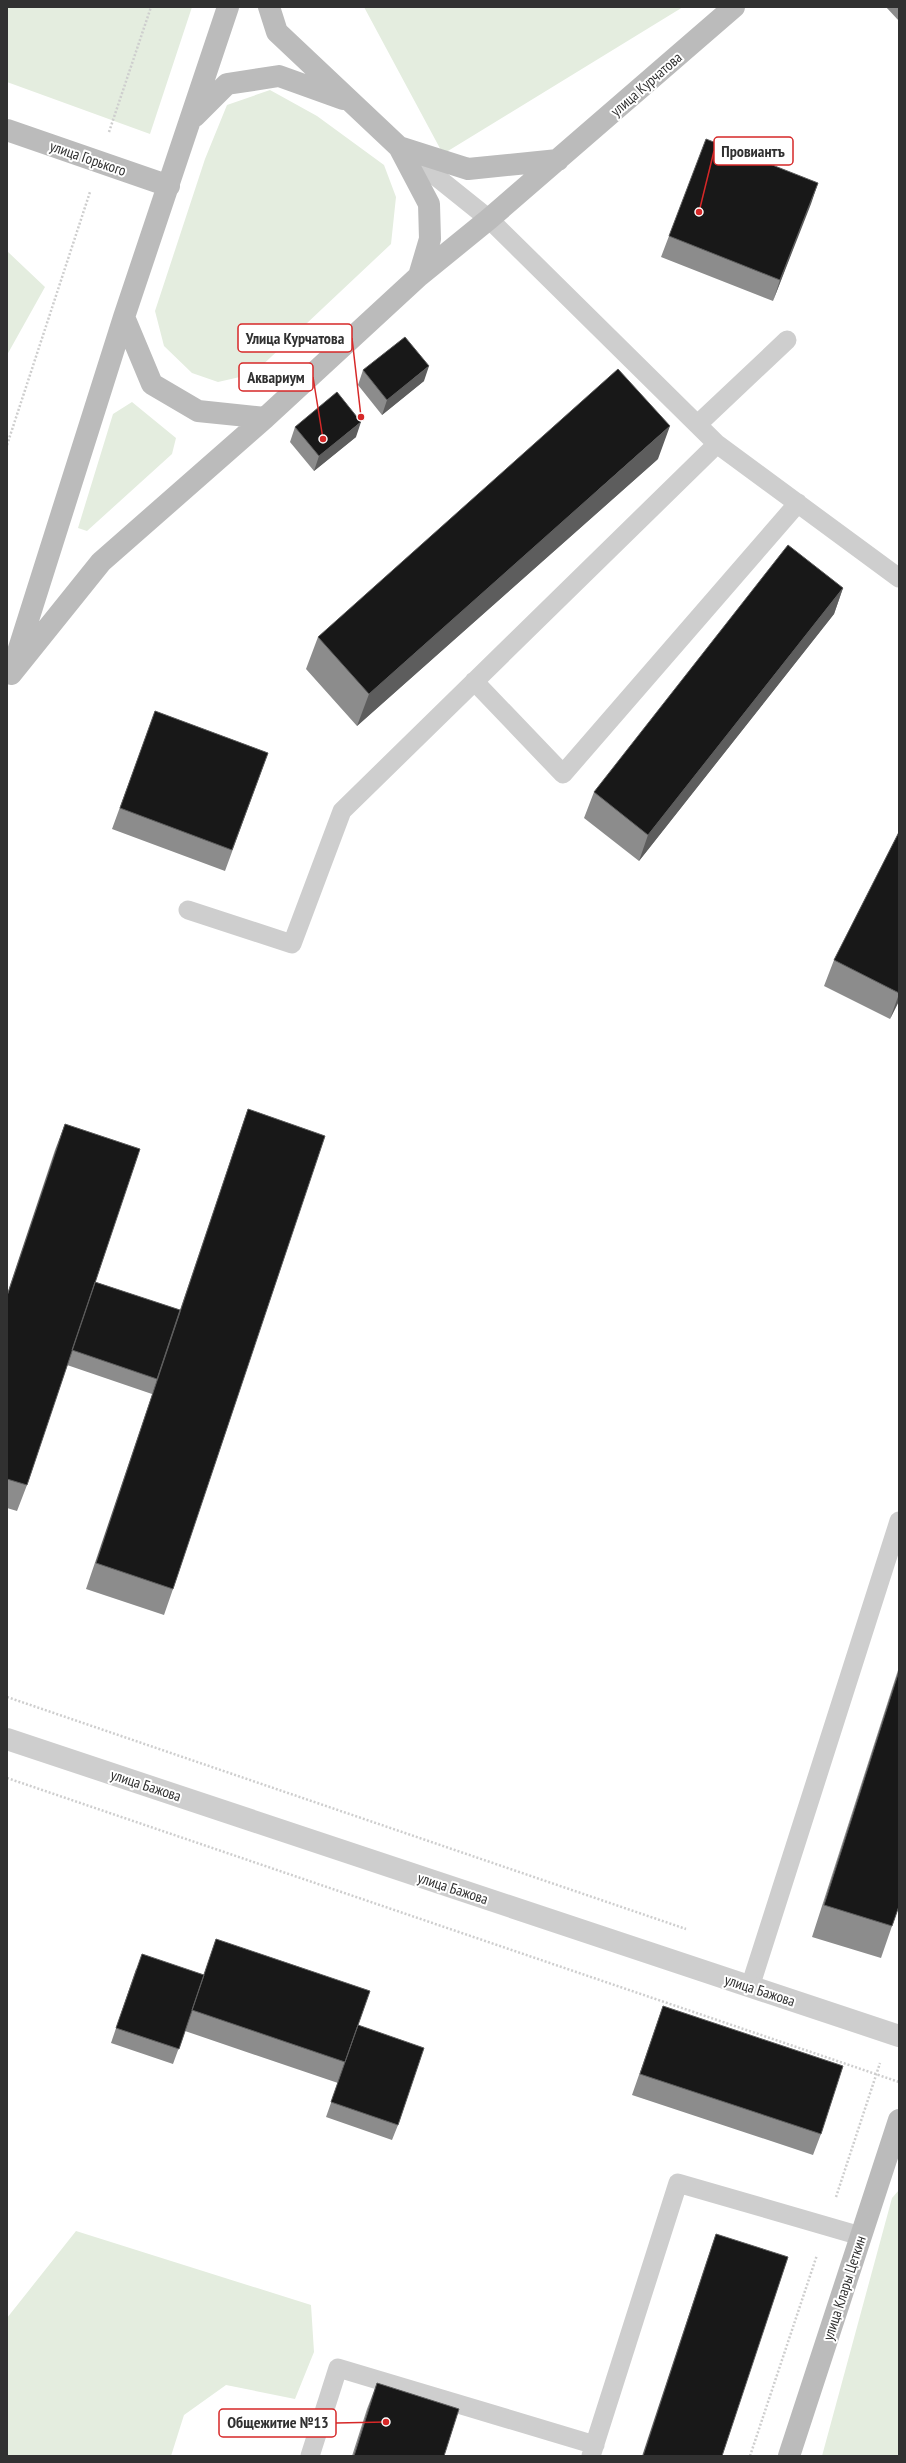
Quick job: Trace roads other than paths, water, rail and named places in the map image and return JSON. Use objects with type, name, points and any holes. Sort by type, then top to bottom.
[{"type":"main road","points":[[9,679],[124,317],[228,7]]},
{"type":"main road","points":[[269,7],[277,32],[399,147],[429,204],[430,239],[419,276]]},
{"type":"main road","name":"улица Курчатова","points":[[9,679],[101,562],[265,418],[419,276],[489,219],[734,7]]},
{"type":"main road","points":[[192,118],[227,84],[279,76],[350,101]]},
{"type":"main road","name":"улица Горького","points":[[7,130],[169,186]]},
{"type":"main road","points":[[399,147],[468,170],[558,160]]},
{"type":"main road","points":[[124,317],[152,384],[198,411],[265,418]]},
{"type":"main road","name":"улица Клары Цеткин","points":[[788,2456],[899,2120]]},
{"type":"street","name":"улица Бажова","points":[[7,1739],[899,2036]]},
{"type":"lane","points":[[399,147],[489,219],[718,444],[899,578]]},
{"type":"lane","points":[[698,424],[787,340]]},
{"type":"lane","points":[[188,910],[292,944],[342,811],[718,444]]},
{"type":"lane","points":[[474,681],[563,774],[798,504]]},
{"type":"lane","points":[[750,1987],[899,1521]]},
{"type":"lane","points":[[310,2456],[338,2368],[593,2450],[678,2183],[861,2236]]},
{"type":"place","name":"Провиантъ","points":[[699,212]]},
{"type":"place","name":"Улица Курчатова","points":[[361,417]]},
{"type":"place","name":"Аквариум","points":[[323,439]]},
{"type":"place","name":"Общежитие №13","points":[[386,2422]]}]
